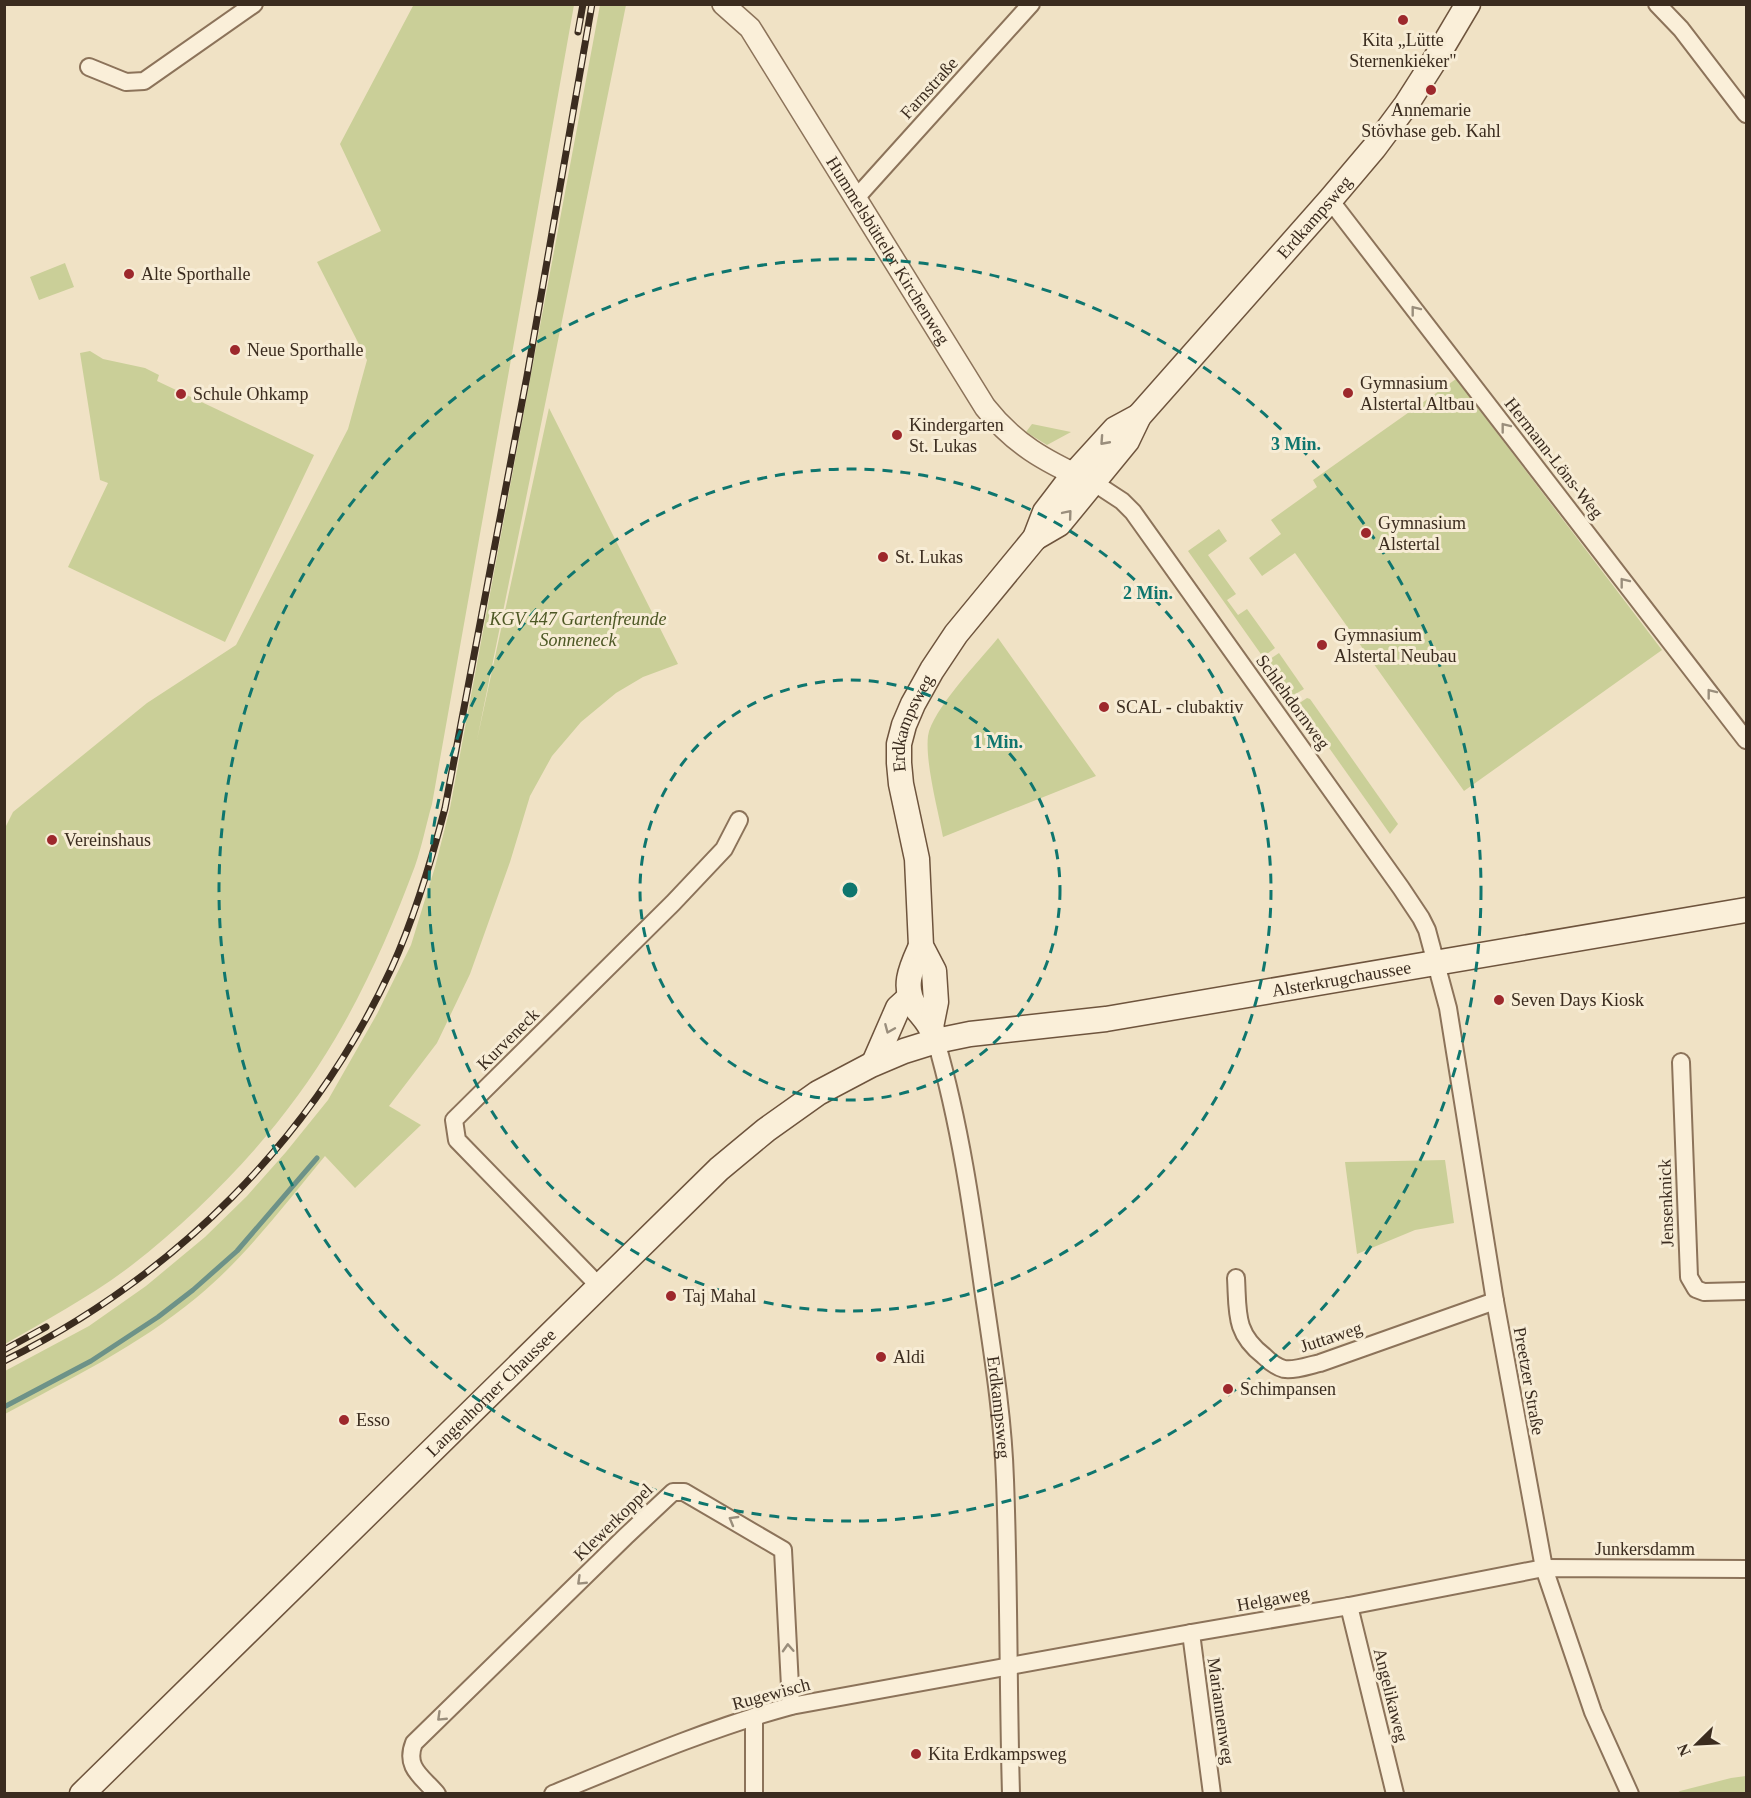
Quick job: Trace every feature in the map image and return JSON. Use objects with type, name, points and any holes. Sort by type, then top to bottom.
[{"type":"main road","name":"Erdkampsweg","points":[[933,1034],[936,1002],[934,971],[921,946],[918,859],[901,784],[899,763],[899,744],[913,704],[956,634],[1035,537],[1059,524],[1083,478],[1127,441],[1140,416],[1374,148],[1437,58],[1468,4]]},
{"type":"main road","name":"Alsterkrugchaussee","points":[[933,1034],[970,1034],[1106,1019],[1746,910]]},
{"type":"main road","name":"Erdkampsweg","points":[[921,946],[910,971],[909,998],[933,1034]]},
{"type":"main road","points":[[874,1063],[898,1008],[909,998]]},
{"type":"main road","name":"Langenhorner Chaussee","points":[[82,1794],[719,1168],[766,1130],[818,1093],[849,1075],[904,1051],[933,1034]]},
{"type":"street","points":[[89,68],[126,82],[144,81],[254,4]]},
{"type":"street","name":"Hummelsbütteler Kirchenweg","points":[[723,4],[750,28],[994,418],[1011,436],[1028,449],[1083,478]]},
{"type":"street","name":"Farnstraße","points":[[856,198],[1031,4]]},
{"type":"street","points":[[1657,4],[1681,30],[1746,114]]},
{"type":"street","name":"Hermann-Löns-Weg","points":[[1330,200],[1746,740]]},
{"type":"street","name":"Schlehdornweg","points":[[1083,478],[1122,501],[1133,512],[1421,918],[1437,962]]},
{"type":"street","name":"Kurveneck","points":[[599,1286],[457,1140],[454,1120],[673,903],[724,849],[739,820]]},
{"type":"street","name":"Preetzer Straße","points":[[1437,962],[1448,1008],[1495,1301],[1544,1568],[1593,1712],[1630,1794]]},
{"type":"street","name":"Erdkampsweg","points":[[933,1034],[951,1097],[960,1143],[996,1378],[1005,1478],[1011,1794]]},
{"type":"street","name":"Jensenknick","points":[[1681,1062],[1689,1277],[1696,1289],[1704,1292],[1746,1291]]},
{"type":"street","name":"Juttaweg","points":[[1236,1278],[1239,1323],[1246,1340],[1284,1369],[1320,1363],[1495,1301]]},
{"type":"street","name":"Klewerkoppel","points":[[437,1794],[412,1766],[410,1756],[414,1743],[674,1492],[684,1492],[783,1550],[791,1706]]},
{"type":"street","name":"Helgaweg","points":[[1009,1666],[1349,1606],[1544,1568]]},
{"type":"street","name":"Junkersdamm","points":[[1544,1568],[1746,1569]]},
{"type":"street","name":"Angelikaweg","points":[[1349,1606],[1395,1794]]},
{"type":"street","name":"Mariannenweg","points":[[1191,1633],[1212,1794]]},
{"type":"street","name":"Rugewisch","points":[[553,1794],[610,1770],[753,1717],[791,1706],[1009,1666]]},
{"type":"street","points":[[753,1717],[754,1794]]},
{"type":"green space","points":[[414,4],[574,5],[432,804],[417,858],[407,888],[369,976],[347,1018],[315,1071],[269,1132],[218,1189],[132,1265],[86,1297],[5,1344],[5,828],[13,812],[147,703],[236,645],[348,429],[367,360],[317,262],[381,231],[340,144]]},
{"type":"green space","name":"KGV 447 Gartenfreunde Sonneneck","points":[[600,5],[626,5],[477,740],[549,408],[678,664],[643,677],[616,693],[581,722],[552,756],[530,796],[510,862],[470,974],[437,1043],[389,1106],[421,1125],[355,1188],[325,1156],[248,1248],[196,1298],[127,1347],[5,1414],[5,1371],[89,1326],[146,1286],[205,1237],[247,1196],[286,1152],[328,1100],[377,1014],[411,945],[450,808]]},
{"type":"green space","points":[[65,263],[74,287],[39,300],[30,277]]},
{"type":"green space","points":[[90,351],[103,359],[145,368],[159,375],[157,381],[314,455],[225,642],[68,567],[108,483],[100,480],[80,353]]},
{"type":"green space","points":[[1456,379],[1662,650],[1464,791],[1295,553],[1262,576],[1249,558],[1281,534],[1271,520],[1317,487],[1313,480]]},
{"type":"green space","points":[[1032,424],[1071,432],[1047,445],[1026,432]]},
{"type":"green space","points":[[1219,529],[1227,541],[1208,555],[1236,594],[1227,600],[1238,615],[1247,609],[1275,648],[1263,657],[1188,551]]},
{"type":"green space","points":[[998,638],[1096,776],[943,837],[930,772],[928,736],[931,725],[947,699]]},
{"type":"green space","points":[[1279,653],[1304,689],[1292,696],[1267,661]]},
{"type":"green space","points":[[1307,698],[1310,699],[1398,824],[1390,834],[1298,704]]},
{"type":"green space","points":[[1445,1160],[1454,1223],[1415,1230],[1357,1254],[1345,1162]]},
{"type":"green space","points":[[1746,1776],[1746,1793],[1677,1793],[1731,1778]]},
{"type":"waterway","points":[[4,1407],[91,1361],[158,1317],[193,1290],[237,1251],[317,1158]]},
{"type":"railway","points":[[578,32],[583,4]]},
{"type":"railway","points":[[4,1361],[66,1327],[125,1288],[181,1245],[232,1197],[279,1145],[322,1089],[360,1030],[392,967],[422,889],[445,808],[527,376],[592,4]]},
{"type":"railway","points":[[4,1350],[46,1327]]},
{"type":"place","name":"Kita „Lütte Sternenkieker\"","points":[[1403,20]]},
{"type":"place","name":"Annemarie Stövhase geb. Kahl","points":[[1431,90]]},
{"type":"place","name":"Alte Sporthalle","points":[[129,274]]},
{"type":"place","name":"Neue Sporthalle","points":[[235,350]]},
{"type":"place","name":"Gymnasium Alstertal Altbau","points":[[1348,393]]},
{"type":"place","name":"Schule Ohkamp","points":[[181,394]]},
{"type":"place","name":"Kindergarten St. Lukas","points":[[897,435]]},
{"type":"place","name":"Gymnasium Alstertal","points":[[1366,533]]},
{"type":"place","name":"St. Lukas","points":[[883,557]]},
{"type":"place","name":"Gymnasium Alstertal Neubau","points":[[1322,645]]},
{"type":"place","name":"SCAL - clubaktiv","points":[[1104,707]]},
{"type":"place","name":"Vereinshaus","points":[[52,840]]},
{"type":"place","name":"Seven Days Kiosk","points":[[1499,1000]]},
{"type":"place","name":"Taj Mahal","points":[[671,1296]]},
{"type":"place","name":"Aldi","points":[[881,1357]]},
{"type":"place","name":"Schimpansen","points":[[1228,1389]]},
{"type":"place","name":"Esso","points":[[344,1420]]},
{"type":"place","name":"Kita Erdkampsweg","points":[[916,1754]]}]
